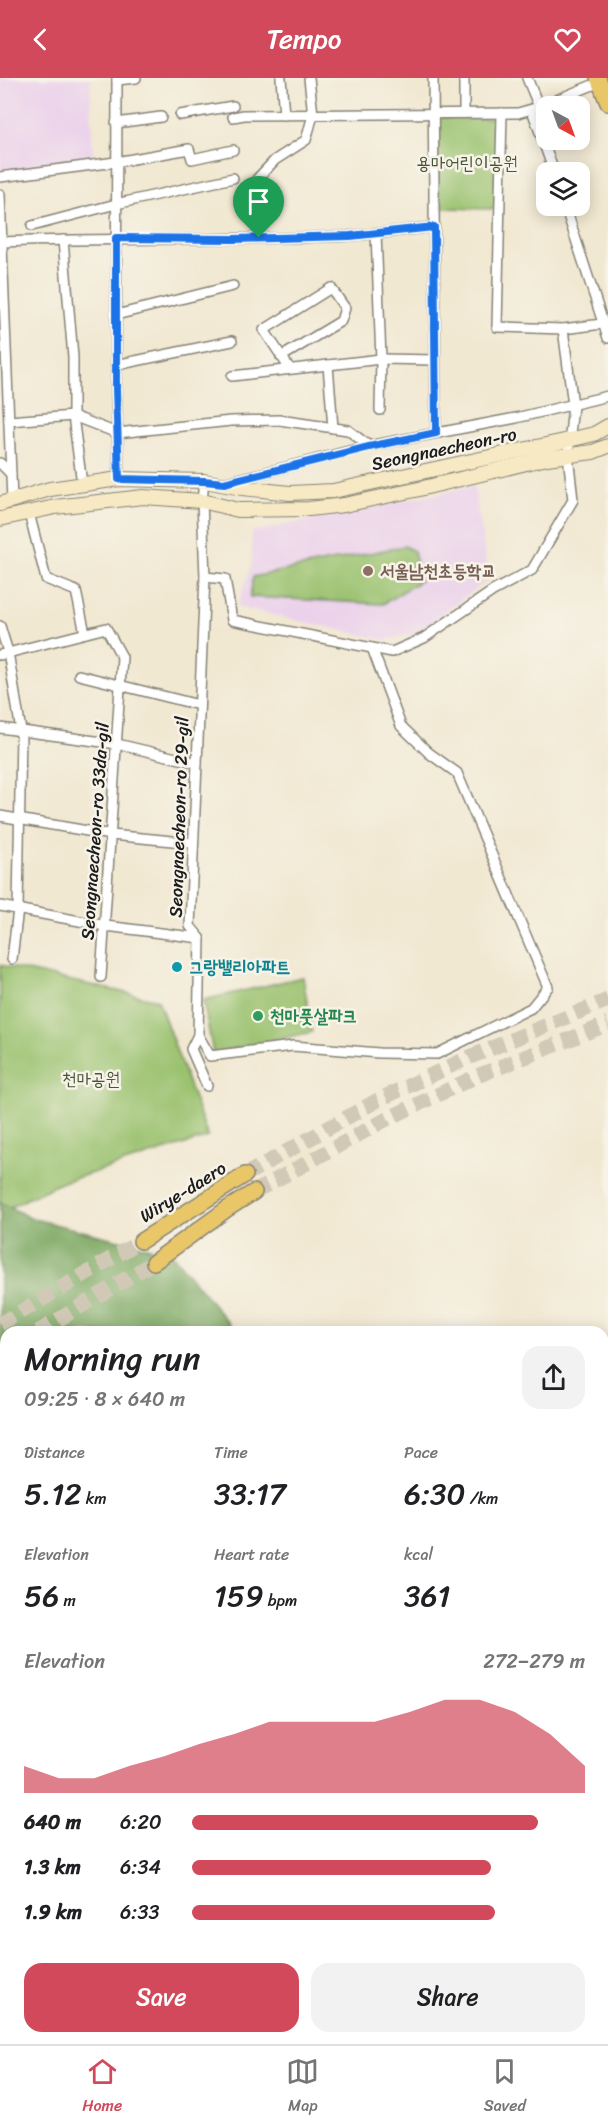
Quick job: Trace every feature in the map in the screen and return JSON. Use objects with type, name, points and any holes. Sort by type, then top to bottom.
[{"type":"main road","points":[[599,80],[608,103]]},
{"type":"main road","name":"Wirye-daero","points":[[141,1241],[245,1175]]},
{"type":"main road","name":"Wirye-daero","points":[[154,1262],[254,1192]]},
{"type":"street","points":[[119,479],[116,365],[117,79],[136,78]]},
{"type":"street","points":[[280,78],[285,115]]},
{"type":"street","points":[[259,238],[257,179],[275,160],[306,140],[313,115],[309,78]]},
{"type":"street","points":[[433,78],[436,433]]},
{"type":"street","points":[[464,78],[464,113]]},
{"type":"street","points":[[233,117],[244,115],[518,113],[536,109],[527,78]]},
{"type":"street","points":[[564,96],[599,80]]},
{"type":"street","points":[[180,115],[232,106]]},
{"type":"street","points":[[502,113],[497,327],[563,329],[602,324]]},
{"type":"street","points":[[116,123],[161,117]]},
{"type":"street","points":[[0,177],[116,162],[189,149],[192,159],[233,150]]},
{"type":"street","points":[[32,226],[116,204],[233,178]]},
{"type":"street","points":[[0,194],[6,428],[11,474],[6,502]]},
{"type":"street","points":[[568,216],[608,338]]},
{"type":"street","points":[[1,242],[116,238],[350,236],[434,227]]},
{"type":"street","points":[[376,233],[381,359],[380,410]]},
{"type":"street","points":[[63,240],[74,357],[73,416],[82,484]]},
{"type":"street","points":[[116,315],[233,286]]},
{"type":"street","points":[[282,357],[341,321],[345,308],[331,288],[264,330],[282,357],[290,369]]},
{"type":"street","points":[[205,577],[225,579],[232,620],[392,652],[424,638],[493,591],[532,570],[573,500],[567,455],[573,405],[563,329]]},
{"type":"street","points":[[116,365],[232,341]]},
{"type":"street","points":[[232,376],[381,359],[435,360]]},
{"type":"street","points":[[328,365],[333,428]]},
{"type":"street","points":[[224,483],[369,447],[608,396]]},
{"type":"street","points":[[6,428],[73,416],[117,434]]},
{"type":"street","name":"Seongnaecheon-ro","points":[[117,434],[231,421],[279,420],[348,430],[369,447]]},
{"type":"street","name":"Seongnaecheon-ro","points":[[6,502],[50,489],[119,479],[204,481],[290,493],[333,491],[569,440],[594,434],[608,426]]},
{"type":"street","name":"Seongnaecheon-ro","points":[[0,519],[55,507],[143,497],[202,501],[238,510],[309,509],[344,505],[567,455],[593,452],[608,446]]},
{"type":"street","points":[[0,463],[11,474]]},
{"type":"street","name":"Seongnaecheon-ro 29-gil","points":[[204,481],[202,501],[205,577],[190,926],[200,938],[198,1035],[190,1049],[207,1086]]},
{"type":"street","points":[[28,513],[46,579],[76,591],[86,633]]},
{"type":"street","points":[[0,626],[21,730],[18,909],[12,959]]},
{"type":"street","name":"Seongnaecheon-ro 33da-gil","points":[[4,654],[106,628],[122,657],[101,976]]},
{"type":"street","points":[[198,1035],[210,1056],[293,1046],[379,1053],[437,1054],[531,1008],[548,987],[457,773],[429,753],[401,726],[372,648]]},
{"type":"street","points":[[79,675],[120,687]]},
{"type":"street","name":"Seongnaecheon-ro 29-gil","points":[[120,687],[199,705]]},
{"type":"street","points":[[0,728],[117,744],[197,763]]},
{"type":"street","points":[[0,816],[111,835],[193,843]]},
{"type":"street","points":[[0,906],[106,926],[200,938]]},
{"type":"shaded area","points":[[0,78],[90,78],[93,157],[0,177]]},
{"type":"shaded area","name":"서울남천초등학교","points":[[474,486],[489,579],[416,634],[385,640],[237,607],[252,563],[252,532]]},
{"type":"green space","name":"용마어린이공원","points":[[438,117],[498,118],[496,209],[436,208]]},
{"type":"green space","points":[[404,546],[414,551],[420,581],[383,604],[250,597],[253,577]]},
{"type":"green space","name":"천마공원","points":[[0,965],[158,1000],[208,1137],[60,1183],[0,1212]]},
{"type":"green space","name":"천마풋살파크","points":[[303,977],[312,1032],[213,1053],[203,1000]]},
{"type":"green space","points":[[0,1202],[30,1218],[171,1253],[231,1326],[0,1326]]},
{"type":"tunnel","points":[[245,1175],[378,1100],[470,1057],[608,1000]]},
{"type":"tunnel","points":[[254,1192],[385,1120],[477,1076],[608,1024]]},
{"type":"tunnel","points":[[0,1324],[141,1241]]},
{"type":"tunnel","points":[[48,1326],[154,1262]]},
{"type":"place","name":"서울남천초등학교","points":[[368,571]]},
{"type":"place","name":"그랑밸리아파트","points":[[177,967]]},
{"type":"place","name":"천마풋살파크","points":[[258,1016]]},
{"type":"route","points":[[434,227],[436,433],[224,483],[119,479],[116,389],[116,238],[259,238],[350,236],[434,227]]}]
